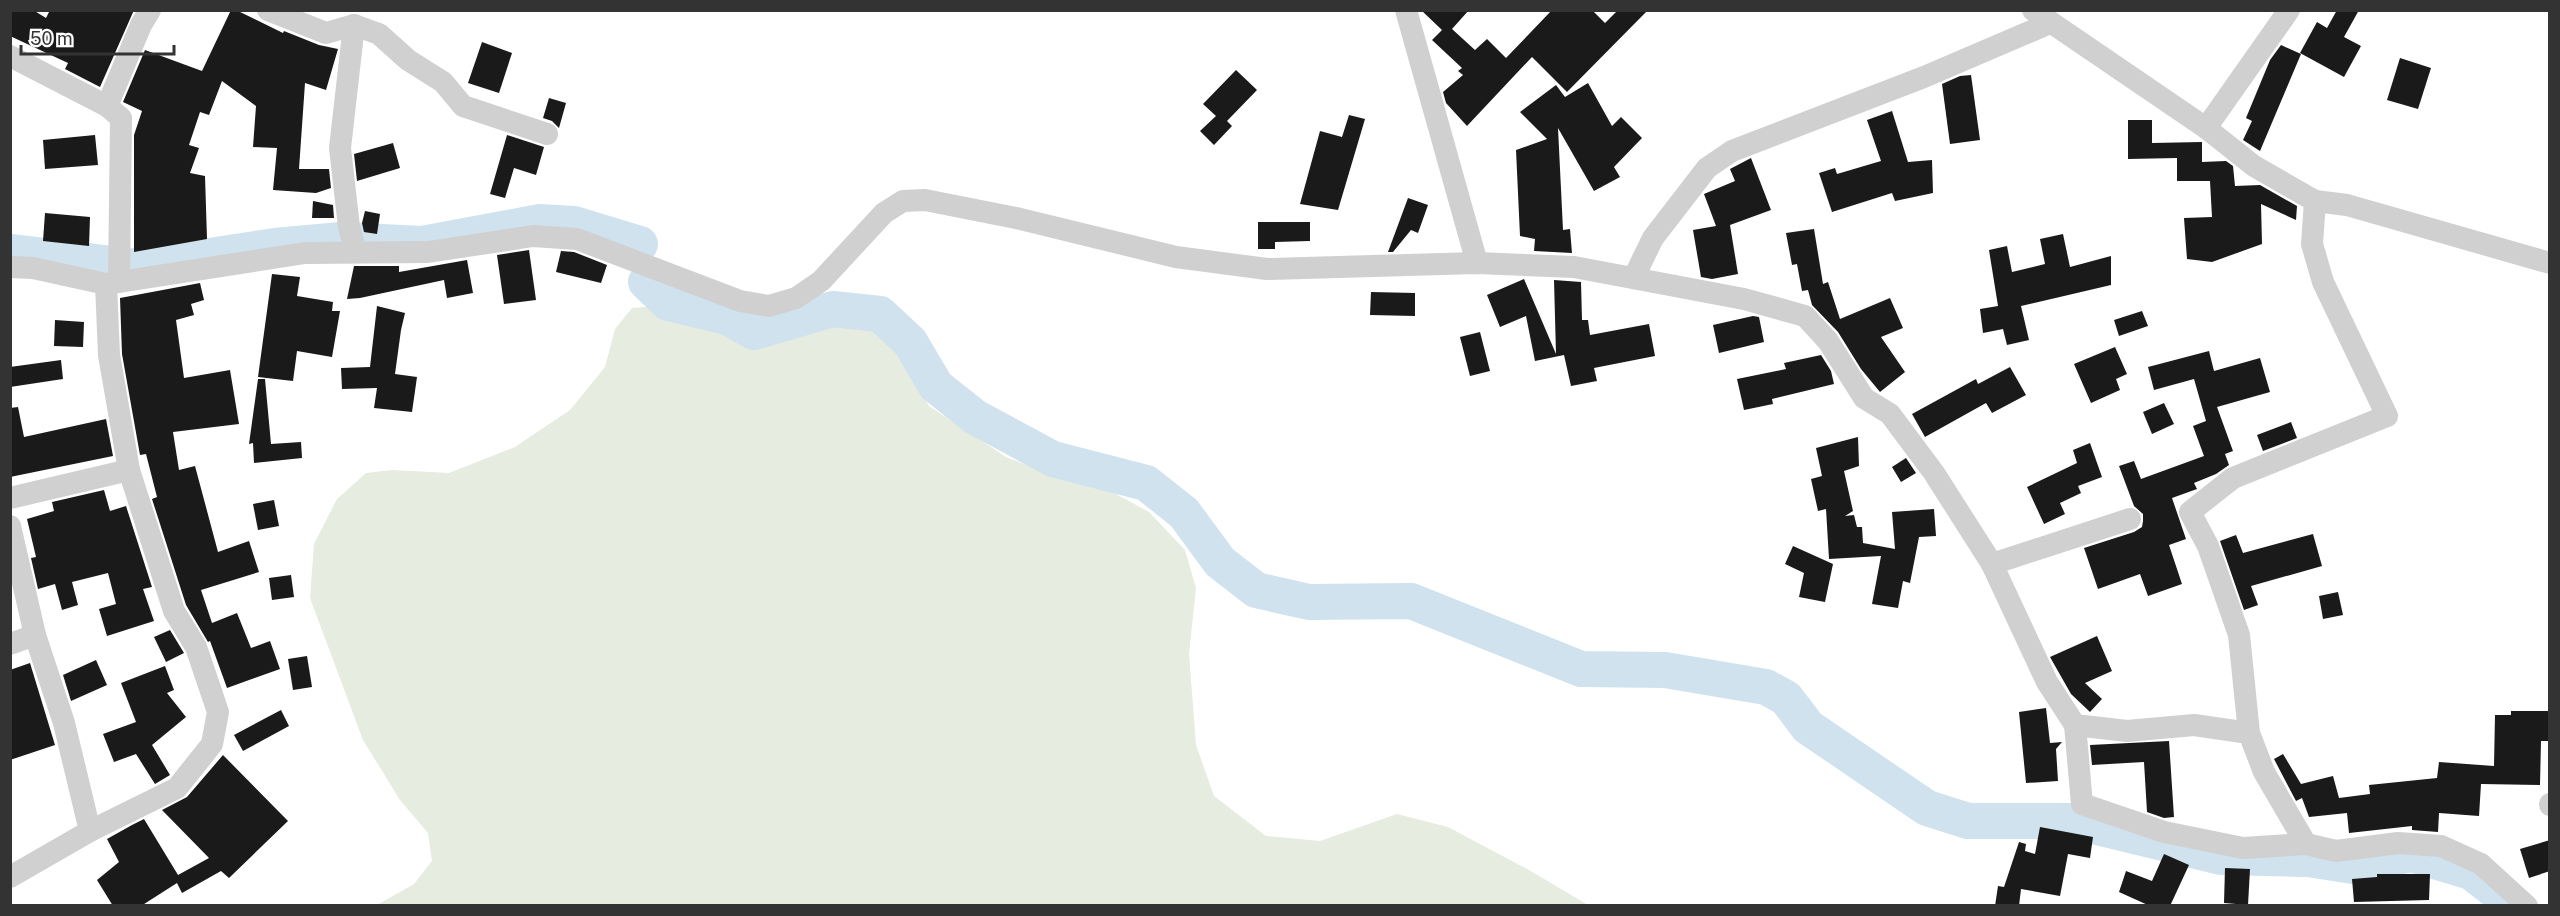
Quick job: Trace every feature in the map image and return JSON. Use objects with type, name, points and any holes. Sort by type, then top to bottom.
[{"type":"street","points":[[107,106],[141,25],[150,10]]},
{"type":"street","points":[[268,10],[326,33],[354,25],[379,34],[408,60],[443,82],[463,106],[547,134]]},
{"type":"street","points":[[1406,10],[1477,263]]},
{"type":"street","points":[[2206,128],[2289,10]]},
{"type":"street","points":[[1634,277],[1653,238],[1707,168],[1732,151],[1924,77],[2041,17],[2206,128],[2254,166],[2315,201],[2348,205],[2550,263]]},
{"type":"street","points":[[354,25],[340,148],[349,227],[356,251]]},
{"type":"street","points":[[10,56],[107,106],[121,118],[118,253],[109,355],[129,470],[174,611],[196,647],[218,712],[212,744],[177,788],[90,831],[10,877]]},
{"type":"street","points":[[10,267],[33,268],[114,282],[305,253],[429,252],[533,236],[577,238],[740,301],[769,306],[796,298],[820,281],[884,213],[903,201],[925,200],[1016,218],[1176,257],[1267,269],[1477,263],[1574,267],[1743,299],[1805,316],[1828,341],[1864,398],[1890,414],[1934,473],[1992,564],[2047,682],[2075,725],[2082,804],[2164,832],[2243,848],[2306,844],[2336,851],[2398,843],[2441,846],[2481,864],[2527,906]]},
{"type":"street","points":[[2306,844],[2264,772],[2249,733],[2239,635],[2208,546],[2190,512],[2233,478],[2387,416],[2323,282],[2312,244],[2315,201]]},
{"type":"street","points":[[10,498],[129,470]]},
{"type":"street","points":[[1992,564],[2130,519]]},
{"type":"street","points":[[10,526],[36,635],[64,723],[90,831]]},
{"type":"street","points":[[10,644],[36,635]]},
{"type":"street","points":[[2075,725],[2127,731],[2194,725],[2249,733]]},
{"type":"shaded area","points":[[656,306],[715,328],[749,344],[836,324],[873,324],[899,350],[929,406],[1006,457],[1069,481],[1114,493],[1149,512],[1185,550],[1196,588],[1189,654],[1196,745],[1214,796],[1266,836],[1320,841],[1397,814],[1448,827],[1529,870],[1588,905],[377,905],[414,884],[432,861],[428,833],[400,800],[363,740],[310,598],[314,544],[337,499],[366,473],[392,470],[449,473],[515,447],[570,410],[605,367],[615,329],[632,308]]},
{"type":"building","points":[[10,10],[33,10],[46,18],[50,10],[134,10],[100,87],[65,69],[68,63],[10,36]]},
{"type":"building","points":[[231,10],[236,10],[283,33],[284,31],[319,45],[338,49],[326,90],[305,83],[299,169],[329,169],[331,188],[316,193],[273,190],[277,148],[253,147],[256,106],[222,81],[209,115],[200,112],[189,145],[199,148],[190,173],[205,176],[207,239],[134,252],[134,135],[142,111],[123,102],[145,50],[202,71]]},
{"type":"building","points":[[1421,10],[1469,10],[1452,29],[1475,50],[1487,39],[1506,58],[1552,10],[1592,10],[1605,23],[1618,10],[1648,10],[1567,92],[1532,57],[1467,126],[1446,103],[1443,92],[1463,75],[1458,71],[1462,68],[1432,40],[1442,30]]},
{"type":"building","points":[[2337,10],[2359,10],[2344,37],[2361,46],[2344,77],[2300,53],[2317,22],[2327,28]]},
{"type":"building","points":[[482,42],[512,53],[499,93],[468,83]]},
{"type":"building","points":[[2281,45],[2301,54],[2260,151],[2243,140],[2252,121],[2246,118],[2270,60]]},
{"type":"building","points":[[2400,58],[2431,68],[2418,109],[2387,100]]},
{"type":"building","points":[[1236,70],[1257,90],[1227,121],[1232,126],[1214,145],[1200,131],[1216,116],[1203,104]]},
{"type":"building","points":[[1971,75],[1980,140],[1950,144],[1942,84],[1960,76]]},
{"type":"building","points":[[1588,83],[1612,126],[1621,117],[1642,138],[1614,167],[1620,177],[1594,191],[1558,128],[1563,230],[1570,229],[1572,253],[1534,251],[1535,239],[1520,236],[1516,150],[1547,139],[1520,112],[1556,85],[1565,97]]},
{"type":"building","points":[[549,98],[566,103],[559,128],[552,121],[543,118]]},
{"type":"building","points":[[1892,111],[1908,162],[1932,160],[1933,193],[1895,201],[1892,193],[1832,212],[1819,173],[1835,168],[1837,174],[1881,161],[1867,120]]},
{"type":"building","points":[[1349,115],[1365,119],[1338,210],[1300,204],[1320,131],[1342,137]]},
{"type":"building","points":[[2128,120],[2152,120],[2152,143],[2202,142],[2202,162],[2226,161],[2233,166],[2235,186],[2260,185],[2297,206],[2296,220],[2261,204],[2262,244],[2212,262],[2187,259],[2184,218],[2212,217],[2210,181],[2177,181],[2177,158],[2128,159]]},
{"type":"building","points":[[95,135],[98,165],[45,169],[43,140]]},
{"type":"building","points":[[507,135],[544,147],[536,175],[514,168],[505,198],[490,194]]},
{"type":"building","points":[[393,143],[400,168],[357,181],[354,154]]},
{"type":"building","points":[[1751,158],[1771,210],[1730,225],[1738,274],[1712,279],[1701,277],[1693,230],[1716,226],[1704,194],[1735,181],[1730,169]]},
{"type":"building","points":[[1408,198],[1428,205],[1418,233],[1411,230],[1393,252],[1388,252]]},
{"type":"building","points":[[313,201],[333,205],[334,218],[312,218]]},
{"type":"building","points":[[365,211],[380,214],[377,234],[364,232],[362,223]]},
{"type":"building","points":[[45,213],[90,217],[89,246],[43,241]]},
{"type":"building","points":[[1258,222],[1310,222],[1310,241],[1275,242],[1275,249],[1258,249]]},
{"type":"building","points":[[1814,229],[1823,284],[1828,282],[1840,319],[1890,298],[1903,328],[1881,337],[1905,372],[1880,392],[1861,369],[1838,332],[1812,305],[1808,290],[1802,291],[1797,264],[1792,265],[1786,233]]},
{"type":"building","points":[[2063,234],[2070,267],[2111,256],[2111,285],[2021,306],[2029,340],[2007,345],[2003,329],[1983,333],[1980,309],[1998,306],[1989,250],[2007,246],[2012,272],[2045,264],[2040,239]]},
{"type":"building","points":[[529,250],[536,300],[504,304],[497,255]]},
{"type":"building","points":[[561,251],[574,252],[607,265],[601,283],[556,272]]},
{"type":"building","points":[[467,260],[473,293],[447,298],[444,280],[347,299],[354,266],[399,266],[399,272]]},
{"type":"building","points":[[272,274],[300,277],[297,296],[333,302],[332,311],[340,311],[332,357],[297,351],[293,381],[258,377]]},
{"type":"building","points":[[1524,279],[1556,354],[1554,280],[1581,282],[1582,320],[1588,320],[1590,335],[1649,324],[1655,356],[1594,368],[1597,381],[1571,386],[1564,355],[1535,361],[1526,316],[1500,327],[1487,295]]},
{"type":"building","points":[[200,283],[204,300],[191,304],[194,315],[176,320],[184,378],[230,370],[239,424],[173,432],[179,470],[195,466],[218,552],[249,541],[259,572],[201,590],[212,623],[237,613],[251,648],[270,641],[280,669],[227,688],[210,641],[208,642],[186,605],[152,499],[157,497],[146,454],[140,455],[122,354],[120,298]]},
{"type":"building","points":[[1371,292],[1415,293],[1415,316],[1370,315]]},
{"type":"building","points":[[377,306],[405,313],[395,374],[417,377],[412,412],[374,408],[377,388],[342,389],[341,368],[370,367]]},
{"type":"building","points":[[2142,311],[2148,326],[2119,336],[2114,320]]},
{"type":"building","points":[[1753,316],[1759,317],[1764,342],[1719,353],[1713,325]]},
{"type":"building","points":[[55,320],[84,322],[83,347],[54,346]]},
{"type":"building","points":[[1480,332],[1490,371],[1470,376],[1460,337]]},
{"type":"building","points":[[2115,347],[2127,374],[2116,379],[2120,390],[2091,403],[2074,364]]},
{"type":"building","points":[[2209,351],[2214,371],[2260,358],[2270,392],[2217,407],[2233,451],[2225,454],[2229,465],[2216,474],[2194,483],[2197,489],[2172,498],[2186,539],[2169,545],[2182,584],[2148,596],[2140,574],[2098,589],[2084,548],[2134,532],[2142,527],[2143,514],[2134,506],[2119,466],[2134,461],[2141,479],[2204,456],[2193,426],[2206,421],[2194,379],[2154,390],[2148,367]]},
{"type":"building","points":[[1821,355],[1831,371],[1834,384],[1772,399],[1773,404],[1744,410],[1737,379],[1786,369],[1784,363]]},
{"type":"building","points":[[61,360],[63,379],[10,387],[10,367]]},
{"type":"building","points":[[2010,367],[2026,395],[1992,413],[1986,403],[1925,437],[1912,414],[1976,379],[1978,384]]},
{"type":"building","points":[[258,379],[265,379],[271,444],[301,442],[302,458],[254,463],[253,443],[249,444]]},
{"type":"building","points":[[2164,403],[2174,424],[2152,434],[2143,412]]},
{"type":"building","points":[[18,407],[24,437],[106,419],[113,456],[10,477],[10,408]]},
{"type":"building","points":[[2291,422],[2297,438],[2263,451],[2257,435]]},
{"type":"building","points":[[1858,437],[1859,466],[1844,471],[1853,511],[1845,516],[1854,515],[1857,527],[1862,527],[1863,543],[1895,549],[1892,512],[1934,509],[1936,536],[1919,537],[1910,583],[1903,581],[1898,608],[1872,604],[1881,556],[1829,559],[1826,509],[1818,511],[1811,479],[1822,476],[1816,448]]},
{"type":"building","points":[[2090,443],[2102,477],[2078,486],[2081,493],[2060,503],[2065,514],[2044,524],[2027,487],[2077,463],[2073,450]]},
{"type":"building","points":[[1906,458],[1916,473],[1901,482],[1892,467]]},
{"type":"building","points":[[104,490],[110,511],[126,506],[152,587],[143,589],[154,621],[107,636],[99,609],[116,604],[108,573],[72,582],[78,605],[62,610],[55,584],[38,589],[31,558],[36,557],[27,519],[54,511],[52,502]]},
{"type":"building","points":[[274,500],[279,526],[258,530],[253,504]]},
{"type":"building","points":[[2313,534],[2322,566],[2251,586],[2258,605],[2244,610],[2220,541],[2236,535],[2243,553]]},
{"type":"building","points":[[1793,546],[1833,564],[1825,602],[1799,597],[1804,573],[1785,564]]},
{"type":"building","points":[[291,575],[294,597],[272,600],[269,578]]},
{"type":"building","points":[[2338,592],[2343,615],[2323,619],[2319,596]]},
{"type":"building","points":[[170,630],[184,653],[166,662],[154,637]]},
{"type":"building","points":[[2097,636],[2112,671],[2085,683],[2102,699],[2090,712],[2071,694],[2050,657]]},
{"type":"building","points":[[307,656],[312,687],[293,690],[288,659]]},
{"type":"building","points":[[96,660],[107,685],[71,701],[63,675]]},
{"type":"building","points":[[30,663],[55,745],[10,760],[10,670]]},
{"type":"building","points":[[165,666],[174,690],[167,693],[186,717],[152,745],[170,775],[155,784],[136,754],[114,762],[103,734],[136,722],[121,683]]},
{"type":"building","points":[[2046,708],[2050,743],[2062,742],[2056,749],[2058,781],[2026,783],[2019,712]]},
{"type":"building","points":[[281,710],[289,726],[243,751],[234,735]]},
{"type":"building","points":[[2511,711],[2548,711],[2548,741],[2541,741],[2540,785],[2481,784],[2479,816],[2439,813],[2438,832],[2412,830],[2412,826],[2349,833],[2347,813],[2309,817],[2302,798],[2296,801],[2274,759],[2283,754],[2301,784],[2333,776],[2339,798],[2370,794],[2369,785],[2437,778],[2439,762],[2494,766],[2495,715],[2511,715]]},
{"type":"building","points":[[2169,741],[2174,817],[2164,818],[2147,812],[2144,762],[2092,765],[2090,745]]},
{"type":"building","points":[[223,755],[288,821],[229,878],[221,871],[182,893],[177,883],[141,906],[113,906],[97,880],[119,862],[107,839],[144,819],[178,875],[209,858],[162,810],[187,797]]},
{"type":"building","points":[[2040,827],[2093,837],[2090,858],[2068,854],[2060,896],[2021,889],[2019,906],[1995,906],[1998,886],[2004,887],[2019,842],[2026,844],[2025,851],[2035,854]]},
{"type":"building","points":[[2550,840],[2550,871],[2529,878],[2520,849]]},
{"type":"building","points":[[2164,854],[2189,865],[2170,906],[2150,906],[2119,892],[2126,871],[2152,881]]},
{"type":"building","points":[[2225,868],[2250,869],[2248,905],[2224,903]]},
{"type":"building","points":[[2377,874],[2430,874],[2429,900],[2354,902],[2352,879],[2377,877]]},
{"type":"waterway","points":[[10,252],[137,267],[275,246],[341,240],[422,244],[540,222],[574,224],[640,244]]},
{"type":"waterway","points":[[646,282],[668,303],[727,317],[754,332],[833,309],[880,314],[910,342],[936,386],[975,417],[1053,459],[1146,483],[1184,513],[1220,562],[1256,590],[1309,602],[1411,601],[1581,669],[1665,670],[1766,687],[1786,698],[1808,727],[1927,808],[1968,821],[2072,821],[2221,857],[2308,859],[2353,866],[2411,854],[2471,872],[2515,906]]}]
